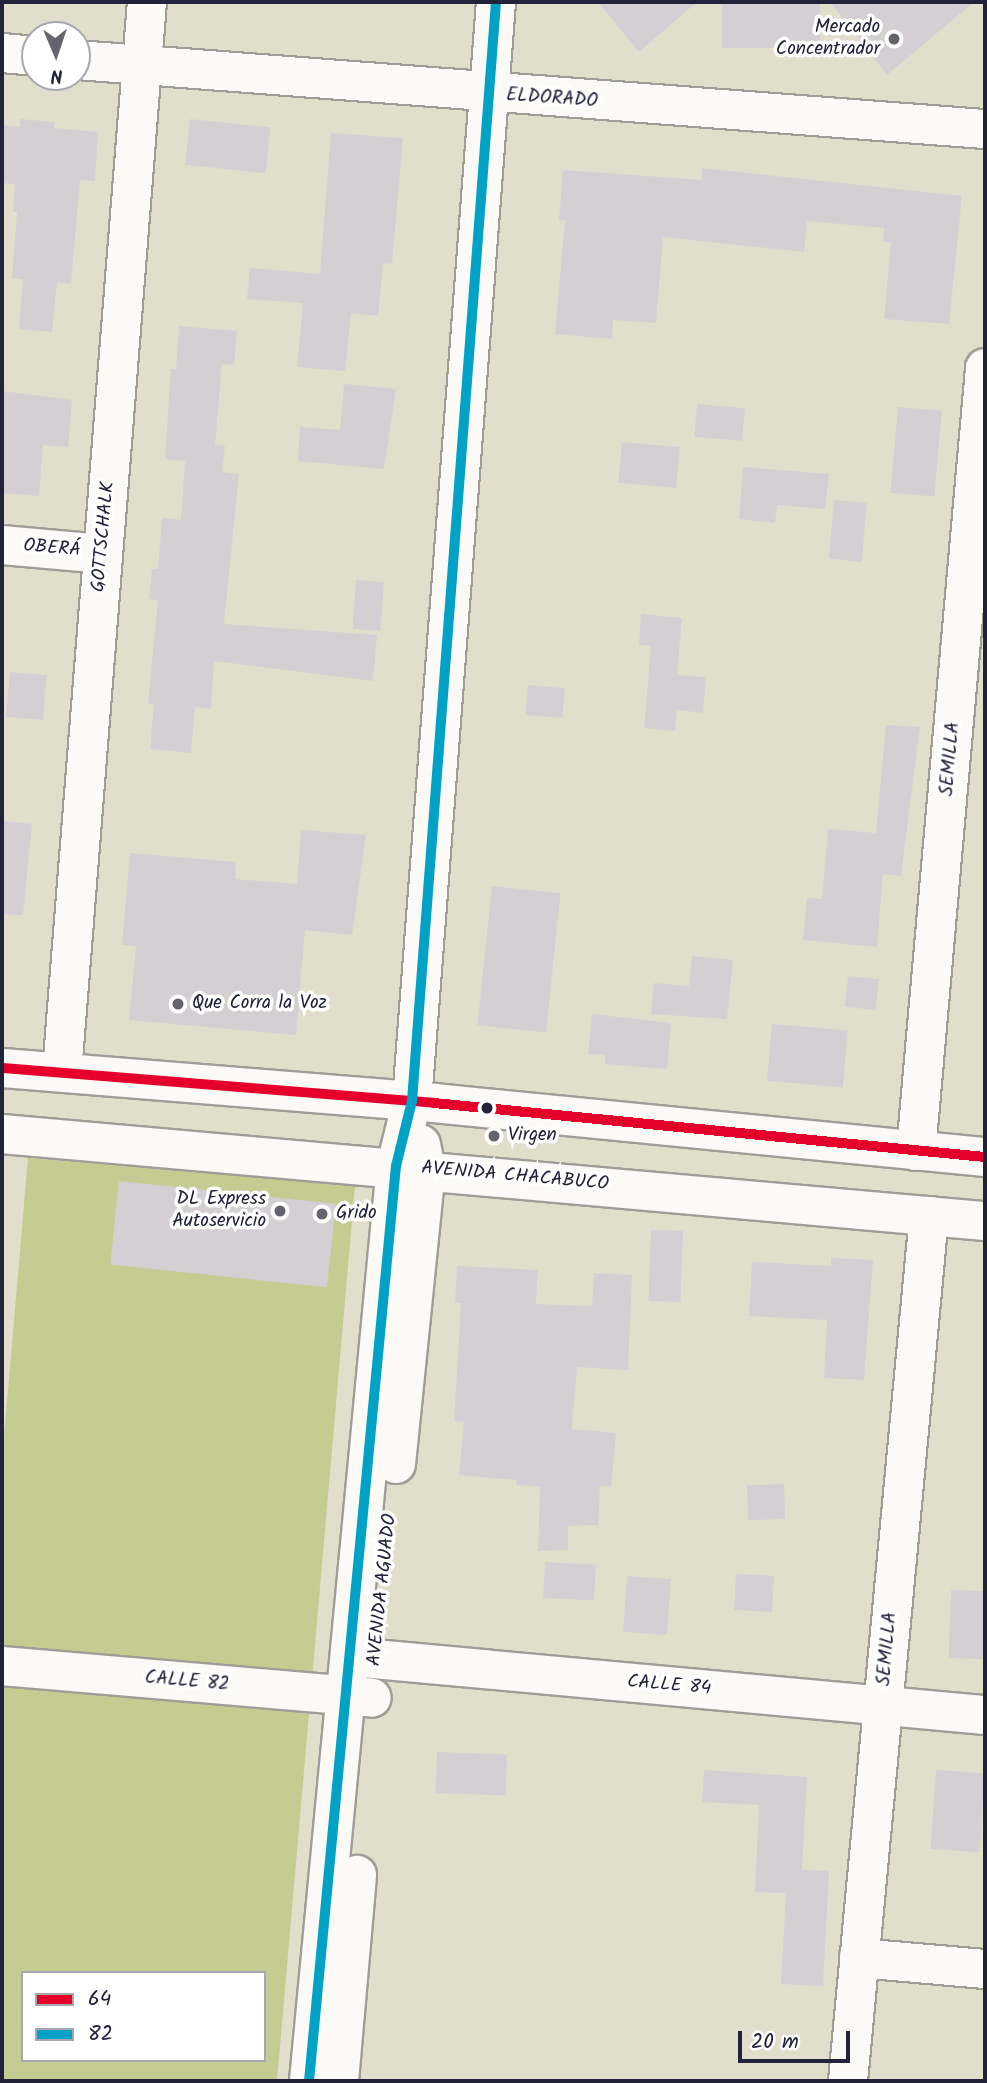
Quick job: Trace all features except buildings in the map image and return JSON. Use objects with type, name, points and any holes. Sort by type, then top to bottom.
[{"type":"street","name":"GOTTSCHALK","points":[[61,1073],[147,2]]},
{"type":"street","name":"AVENIDA AGUADO","points":[[339,2081],[361,1697],[411,1168],[412,1101],[496,2]]},
{"type":"street","points":[[2,53],[21,55]]},
{"type":"street","name":"ELDORADO","points":[[91,61],[488,94],[985,129]]},
{"type":"street","name":"SEMILLA","points":[[916,1151],[974,635],[985,368]]},
{"type":"street","name":"OBERÁ","points":[[2,545],[103,554]]},
{"type":"street","points":[[2,1068],[412,1101],[985,1157]]},
{"type":"street","name":"AVENIDA CHACABUCO","points":[[2,1134],[411,1168],[985,1221]]},
{"type":"street","name":"SEMILLA","points":[[848,2081],[929,1216]]},
{"type":"street","name":"CALLE 84","points":[[364,1658],[985,1715]]},
{"type":"street","name":"CALLE 82","points":[[2,1666],[361,1697]]},
{"type":"street","name":"AVENIDA AGUADO","points":[[309,2081],[361,1697]]},
{"type":"street","points":[[859,1958],[985,1969]]},
{"type":"green space","points":[[28,1158],[355,1186],[277,2081],[2,2081],[2,1460]]},
{"type":"transit line","name":"82","points":[[309,2081],[396,1166],[412,1101],[496,2]]},
{"type":"transit line","name":"64","points":[[2,1068],[434,1103],[985,1157]]},
{"type":"place","name":"Mercado Concentrador","points":[[894,39]]},
{"type":"place","name":"Que Corra la Voz","points":[[178,1004]]},
{"type":"place","name":"Virgen","points":[[494,1136]]},
{"type":"place","name":"DL Express Autoservicio","points":[[280,1211]]},
{"type":"place","name":"Grido","points":[[322,1214]]}]
